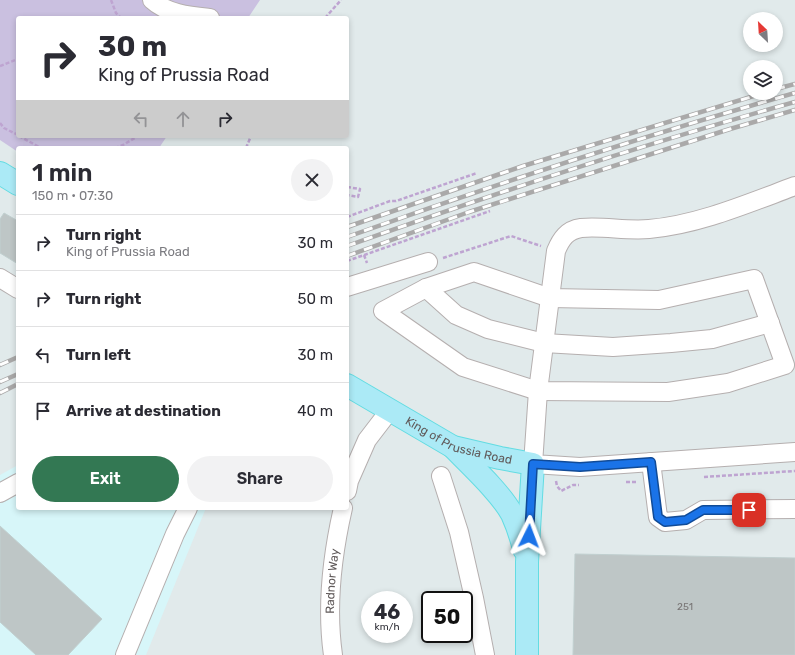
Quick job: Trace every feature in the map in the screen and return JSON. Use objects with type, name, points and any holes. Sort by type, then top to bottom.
[{"type":"main road","points":[[0,173],[16,183]]},
{"type":"main road","name":"King of Prussia Road","points":[[349,386],[453,447],[533,464]]},
{"type":"main road","points":[[453,447],[501,499],[511,514],[520,536],[527,562]]},
{"type":"main road","points":[[527,655],[527,562],[533,464]]},
{"type":"street","points":[[152,0],[158,6],[185,15],[193,16]]},
{"type":"street","points":[[533,464],[538,391],[556,251],[560,240],[568,232],[581,228],[648,229],[687,222],[735,209],[795,186]]},
{"type":"street","points":[[349,286],[428,262]]},
{"type":"street","points":[[474,272],[550,298],[659,300],[754,279],[785,365],[728,383],[668,392],[538,391],[463,367],[383,311],[426,288],[474,272]]},
{"type":"street","points":[[0,278],[16,288]]},
{"type":"street","points":[[426,288],[456,315],[488,329],[544,343],[613,347],[671,343],[712,339],[770,323]]},
{"type":"street","points":[[349,481],[367,440],[390,410]]},
{"type":"street","name":"King of Prussia Road","points":[[533,464],[580,467],[795,452]]},
{"type":"street","points":[[651,462],[658,517],[665,522],[686,520],[703,510],[795,509]]},
{"type":"street","points":[[441,476],[459,532],[485,655]]},
{"type":"street","points":[[0,493],[16,484]]},
{"type":"street","points":[[125,655],[175,534],[187,510]]},
{"type":"street","name":"Radnor Way","points":[[333,655],[330,625],[331,586],[343,510]]},
{"type":"path","points":[[111,0],[116,13],[120,16]]},
{"type":"path","points":[[327,16],[341,0]]},
{"type":"path","points":[[0,66],[16,59]]},
{"type":"path","points":[[0,123],[4,128],[16,134]]},
{"type":"path","points":[[23,138],[37,146]]},
{"type":"path","points":[[120,146],[135,138]]},
{"type":"path","points":[[349,216],[390,201],[396,201],[477,173]]},
{"type":"path","points":[[349,186],[360,189],[358,197],[349,195]]},
{"type":"path","points":[[349,260],[490,211]]},
{"type":"path","points":[[428,262],[511,236],[556,251]]},
{"type":"shaded area","points":[[0,0],[260,0],[249,16],[16,16],[16,138],[166,138],[160,146],[16,146],[16,151],[0,140]]},
{"type":"shaded area","points":[[16,466],[16,510],[205,510],[146,655],[0,655],[0,475]]},
{"type":"building","points":[[4,213],[16,220],[16,263],[0,253],[0,219]]},
{"type":"building","points":[[0,526],[102,619],[68,655],[36,655],[0,622]]},
{"type":"building","points":[[575,554],[795,558],[795,655],[573,655]]},
{"type":"railway","points":[[783,87],[795,84]]},
{"type":"railway","points":[[349,236],[570,161],[795,93]]},
{"type":"railway","points":[[349,226],[523,166],[743,99]]},
{"type":"railway","points":[[349,245],[570,170],[795,102]]},
{"type":"railway","points":[[349,255],[469,212],[730,129],[795,110]]},
{"type":"railway","points":[[0,365],[16,358]]},
{"type":"railway","points":[[0,382],[16,375]]},
{"type":"railway","points":[[0,393],[16,385]]},
{"type":"route","points":[[529,536],[533,464],[580,467],[651,462],[658,517],[665,522],[686,520],[703,510],[749,510]]}]
